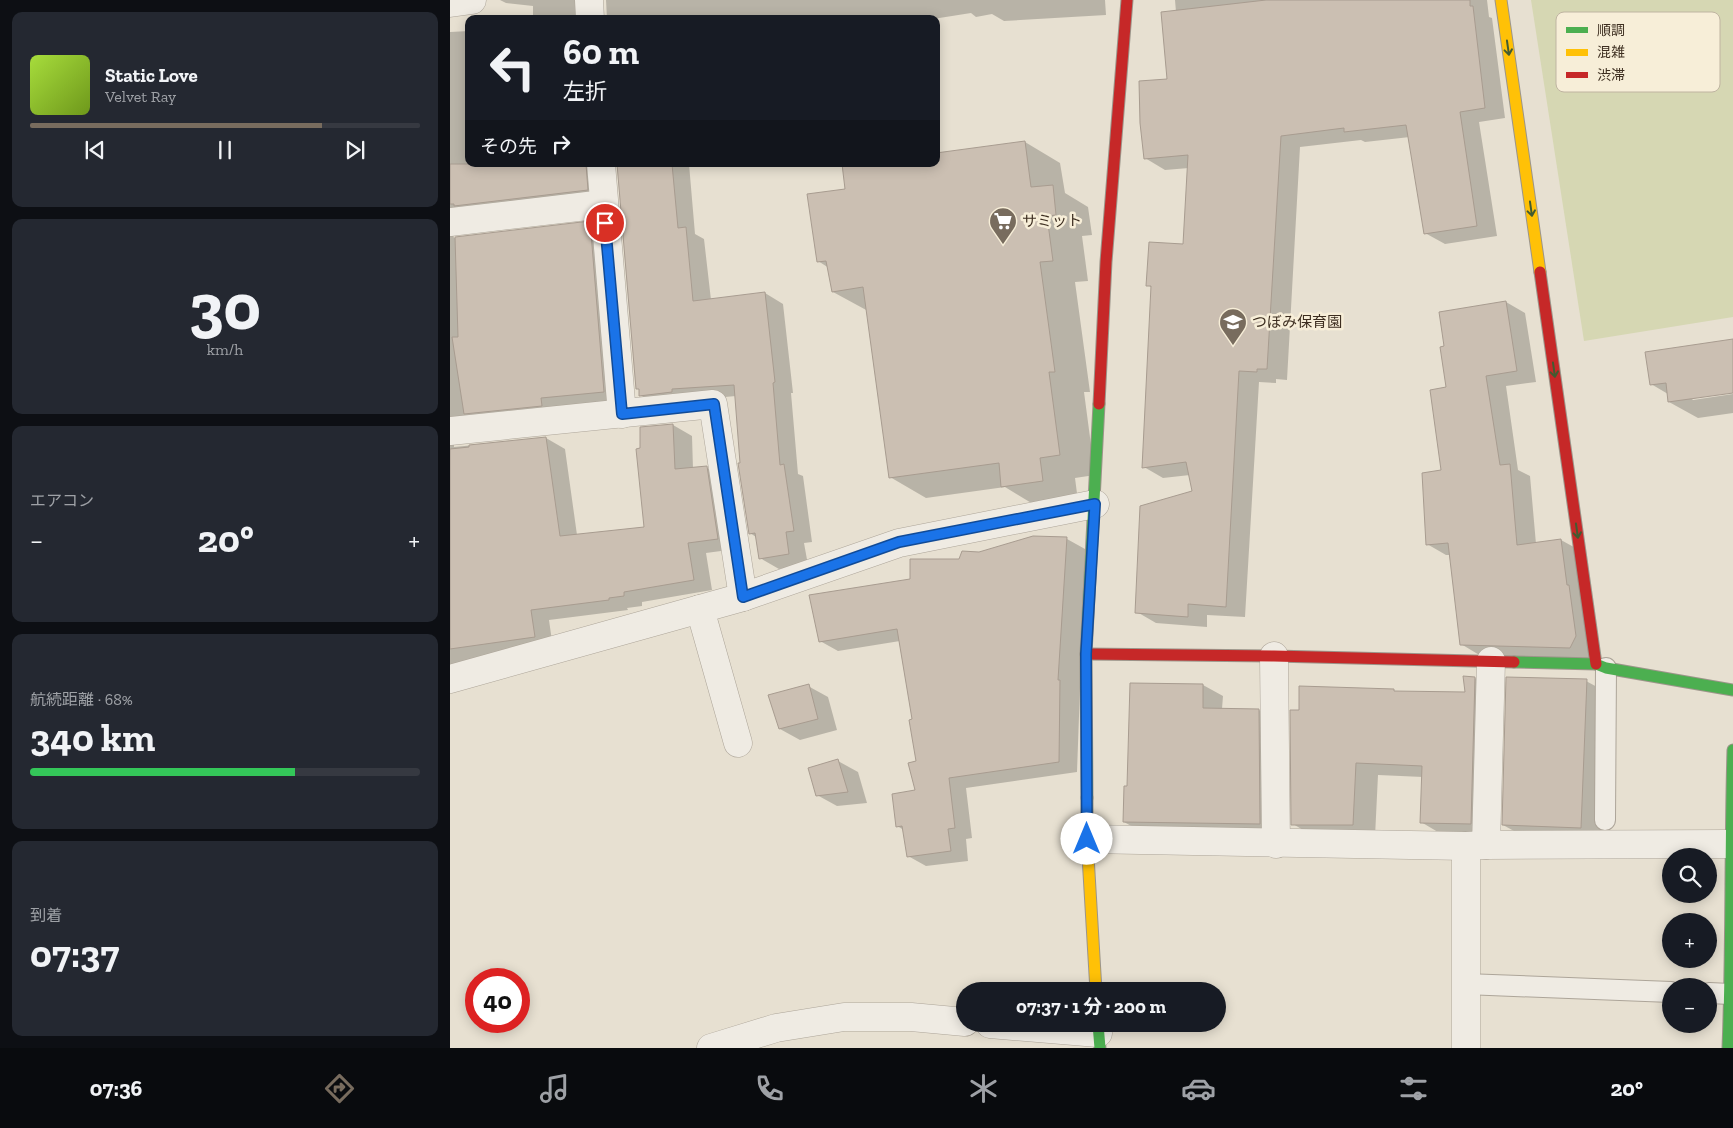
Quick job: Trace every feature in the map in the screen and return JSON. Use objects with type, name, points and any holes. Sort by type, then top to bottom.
[{"type":"street","points":[[450,3],[472,0]]},
{"type":"street","points":[[588,0],[590,15]]},
{"type":"street","points":[[1095,982],[1087,839],[1086,654],[1106,262],[1127,0]]},
{"type":"street","points":[[1501,0],[1601,666]]},
{"type":"street","points":[[601,167],[622,414]]},
{"type":"street","points":[[450,222],[604,204]]},
{"type":"street","points":[[450,431],[714,404],[743,597]]},
{"type":"street","points":[[450,679],[743,597],[899,542],[1095,504]]},
{"type":"street","points":[[700,609],[738,742]]},
{"type":"street","points":[[1086,654],[1491,661],[1601,666],[1733,690]]},
{"type":"street","points":[[1274,656],[1276,844]]},
{"type":"street","points":[[1466,1048],[1465,984],[1491,661]]},
{"type":"street","points":[[1728,1048],[1733,750]]},
{"type":"street","points":[[1087,839],[1276,844],[1476,846],[1730,844]]},
{"type":"street","points":[[711,1048],[776,1028],[844,1017],[911,1017],[956,1021]]},
{"type":"street","points":[[1069,1032],[1099,1035]]},
{"type":"lane","points":[[1601,666],[1605,820]]},
{"type":"lane","points":[[1465,984],[1662,992]]},
{"type":"lane","points":[[1717,993],[1730,994]]},
{"type":"green space","points":[[1531,0],[1733,0],[1733,317],[1584,341]]},
{"type":"building","points":[[1266,0],[1470,0],[1470,6],[1473,6],[1485,108],[1460,112],[1477,226],[1424,234],[1406,125],[1344,132],[1344,128],[1281,136],[1267,369],[1257,369],[1257,372],[1239,371],[1226,607],[1188,604],[1188,617],[1135,613],[1140,506],[1192,491],[1186,462],[1142,468],[1151,286],[1146,286],[1149,242],[1183,244],[1188,155],[1144,159],[1140,123],[1139,81],[1167,79],[1161,12]]},
{"type":"building","points":[[1025,141],[1031,187],[1053,185],[1056,215],[1047,216],[1053,261],[1040,262],[1055,372],[1049,372],[1060,455],[1040,458],[1043,481],[1001,487],[999,463],[889,478],[863,287],[832,292],[826,261],[817,262],[807,194],[845,189],[842,167],[940,167],[940,152]]},
{"type":"building","points":[[450,164],[465,164],[465,167],[586,167],[588,190],[454,206],[454,204],[450,204]]},
{"type":"building","points":[[617,167],[672,167],[678,228],[686,227],[693,301],[765,292],[775,382],[773,383],[780,465],[784,464],[794,531],[786,532],[789,554],[759,559],[755,533],[749,534],[738,463],[740,463],[734,385],[672,389],[672,392],[639,396],[639,389],[636,389]]},
{"type":"building","points":[[590,221],[604,392],[541,398],[542,406],[464,414],[452,337],[458,337],[455,237]]},
{"type":"building","points":[[1506,301],[1517,371],[1486,376],[1500,465],[1510,464],[1517,545],[1561,539],[1576,636],[1570,648],[1460,645],[1448,543],[1426,545],[1422,473],[1441,470],[1430,390],[1446,387],[1440,347],[1444,346],[1439,312]]},
{"type":"building","points":[[1733,339],[1733,393],[1668,402],[1666,383],[1650,385],[1645,352]]},
{"type":"building","points":[[673,424],[675,469],[707,466],[718,539],[688,543],[694,580],[624,592],[624,596],[609,598],[609,600],[531,610],[535,637],[450,649],[450,449],[469,447],[469,445],[546,437],[560,536],[644,527],[636,449],[640,448],[640,427]]},
{"type":"building","points":[[1033,536],[1067,537],[1058,680],[1060,680],[1059,762],[949,778],[955,828],[948,829],[951,851],[907,857],[902,826],[896,827],[892,794],[915,790],[908,763],[916,761],[909,720],[912,719],[897,629],[819,642],[809,595],[910,579],[910,559],[959,559],[962,551],[979,552]]},
{"type":"building","points":[[1463,676],[1475,677],[1471,824],[1420,823],[1422,766],[1356,763],[1353,825],[1291,825],[1290,710],[1299,710],[1299,686],[1394,689],[1394,691],[1465,692]]},
{"type":"building","points":[[1506,677],[1587,679],[1581,828],[1502,825]]},
{"type":"building","points":[[1130,683],[1203,684],[1203,708],[1259,709],[1260,824],[1123,822],[1124,786],[1127,786]]},
{"type":"building","points":[[809,684],[818,719],[779,729],[768,695]]},
{"type":"building","points":[[838,759],[848,792],[816,796],[808,768]]},
{"type":"traffic: fast","points":[[1087,798],[1086,654],[1099,404]]},
{"type":"traffic: fast","points":[[1514,662],[1596,664],[1606,668],[1733,690]]},
{"type":"traffic: fast","points":[[1728,1048],[1733,750]]},
{"type":"traffic: fast","points":[[1099,1032],[1100,1048]]},
{"type":"traffic: slow","points":[[1501,0],[1540,272]]},
{"type":"traffic: slow","points":[[1087,798],[1087,839],[1095,982]]},
{"type":"traffic: jam","points":[[1099,404],[1106,262],[1127,0]]},
{"type":"traffic: jam","points":[[1540,272],[1596,664]]},
{"type":"traffic: jam","points":[[1086,654],[1274,656],[1514,662]]},
{"type":"place","name":"サミット","points":[[1003,245]]},
{"type":"place","name":"つぼみ保育園","points":[[1233,346]]},
{"type":"route","points":[[605,223],[622,414],[714,404],[743,597],[899,542],[1095,504],[1086,654],[1087,839]]}]
